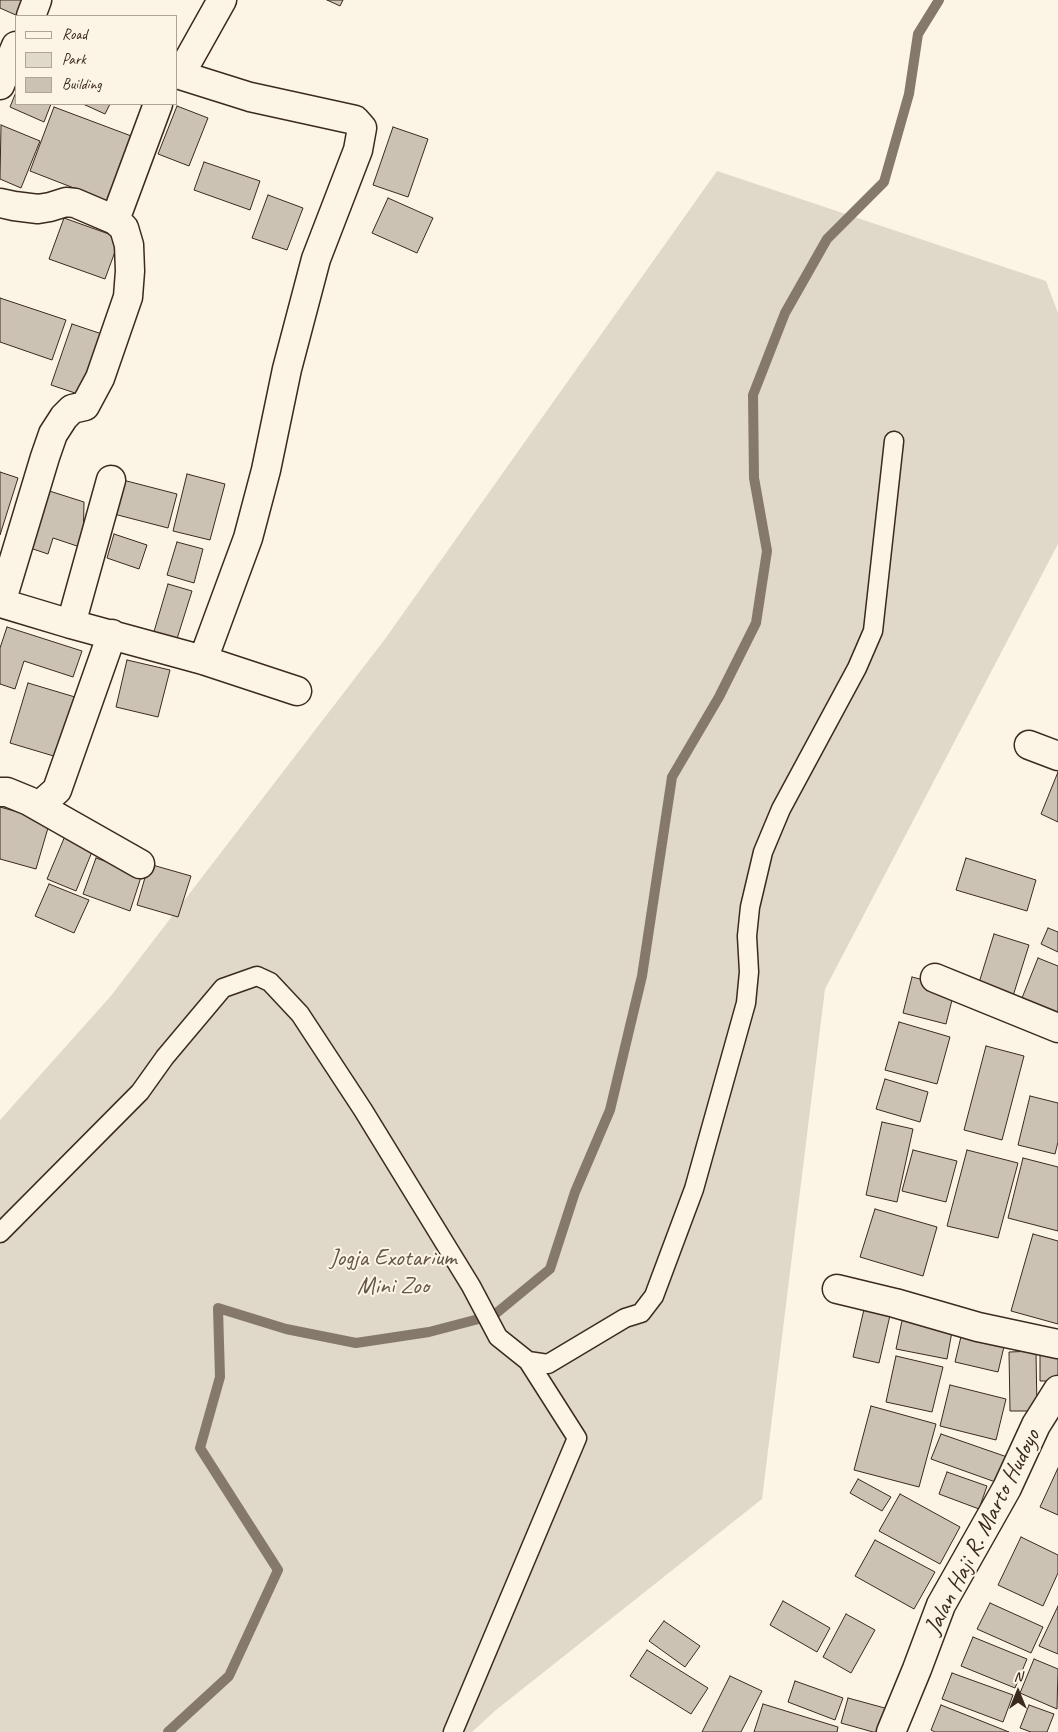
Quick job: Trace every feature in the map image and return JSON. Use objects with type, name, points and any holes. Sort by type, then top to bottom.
[{"type":"street","points":[[203,660],[248,538],[266,470],[287,369],[316,259],[358,150],[362,128],[355,120],[250,97],[178,74],[222,0]]},
{"type":"street","points":[[0,85],[15,48]]},
{"type":"street","points":[[115,220],[158,105]]},
{"type":"street","points":[[0,203],[38,209],[50,208],[66,202],[75,203],[115,220],[124,228],[129,245],[130,271],[128,297],[96,385],[85,406],[72,409],[64,417],[53,434],[1,603],[203,660],[297,691]]},
{"type":"street","points":[[70,624],[111,480]]},
{"type":"street","points":[[39,806],[57,790],[112,634]]},
{"type":"street","points":[[1029,746],[1058,756]]},
{"type":"street","points":[[0,792],[7,792],[39,806],[140,864]]},
{"type":"street","points":[[934,978],[1058,1028]]},
{"type":"street","points":[[837,1289],[895,1303],[978,1327],[1058,1344]]},
{"type":"street","name":"Jalan Haji R. Marto Hudoyo","points":[[891,1732],[941,1605],[1008,1488],[1036,1425],[1058,1390]]},
{"type":"lane","points":[[528,1361],[548,1364],[625,1318],[641,1313],[654,1296],[694,1189],[746,1003],[749,972],[747,936],[750,907],[763,852],[781,809],[857,668],[873,631],[894,441]]},
{"type":"lane","points":[[0,1233],[140,1092],[165,1057],[223,988],[257,976],[270,982],[300,1014],[364,1110],[471,1286],[498,1336],[528,1361],[577,1438],[453,1732]]},
{"type":"green space","name":"Jogja Exotarium Mini Zoo","points":[[717,171],[1046,281],[1058,313],[1058,544],[825,989],[762,1499],[496,1710],[472,1732],[0,1732],[0,1120],[110,997],[385,639]]},
{"type":"building","points":[[0,0],[30,0],[23,15],[16,15],[0,8]]},
{"type":"building","points":[[327,0],[343,0],[340,6]]},
{"type":"building","points":[[15,94],[15,105],[51,105],[44,122],[10,107]]},
{"type":"building","points":[[85,105],[110,105],[105,114]]},
{"type":"building","points":[[177,106],[208,118],[189,166],[158,154]]},
{"type":"building","points":[[54,107],[134,137],[110,202],[30,171]]},
{"type":"building","points":[[1,125],[40,141],[21,188],[0,179]]},
{"type":"building","points":[[393,127],[428,139],[408,197],[373,185]]},
{"type":"building","points":[[204,162],[260,181],[250,210],[194,190]]},
{"type":"building","points":[[268,195],[303,208],[287,250],[252,238]]},
{"type":"building","points":[[388,198],[433,218],[417,253],[372,233]]},
{"type":"building","points":[[64,218],[120,238],[105,279],[49,259]]},
{"type":"building","points":[[0,298],[66,320],[52,360],[0,342]]},
{"type":"building","points":[[72,324],[105,335],[84,396],[51,385]]},
{"type":"building","points":[[0,472],[18,478],[0,535]]},
{"type":"building","points":[[187,474],[225,484],[210,540],[173,531]]},
{"type":"building","points":[[119,479],[177,494],[168,528],[110,513]]},
{"type":"building","points":[[40,488],[84,502],[83,548],[53,538],[48,554],[21,545]]},
{"type":"building","points":[[114,534],[147,545],[139,569],[107,558]]},
{"type":"building","points":[[177,542],[203,549],[194,583],[167,575]]},
{"type":"building","points":[[168,584],[192,591],[176,642],[153,635]]},
{"type":"building","points":[[7,627],[82,651],[73,677],[24,661],[15,689],[0,684],[0,648]]},
{"type":"building","points":[[127,660],[170,670],[158,717],[116,707]]},
{"type":"building","points":[[28,683],[75,697],[57,757],[10,743]]},
{"type":"building","points":[[1058,772],[1058,822],[1041,814]]},
{"type":"building","points":[[0,807],[50,821],[36,869],[0,859]]},
{"type":"building","points":[[65,836],[94,847],[76,891],[47,879]]},
{"type":"building","points":[[96,858],[142,874],[130,911],[83,894]]},
{"type":"building","points":[[966,858],[1036,880],[1027,911],[956,890]]},
{"type":"building","points":[[149,864],[191,876],[178,917],[137,905]]},
{"type":"building","points":[[49,884],[89,900],[74,933],[35,916]]},
{"type":"building","points":[[1048,928],[1058,932],[1058,952],[1041,944]]},
{"type":"building","points":[[994,934],[1029,945],[1013,996],[978,986]]},
{"type":"building","points":[[1038,958],[1058,966],[1058,1018],[1020,1003]]},
{"type":"building","points":[[912,977],[955,988],[946,1024],[903,1013]]},
{"type":"building","points":[[899,1022],[950,1037],[937,1084],[885,1070]]},
{"type":"building","points":[[986,1046],[1024,1056],[1002,1140],[964,1130]]},
{"type":"building","points":[[885,1079],[928,1092],[920,1122],[876,1109]]},
{"type":"building","points":[[1030,1096],[1058,1103],[1058,1142],[1055,1154],[1018,1145]]},
{"type":"building","points":[[882,1122],[913,1129],[897,1202],[866,1195]]},
{"type":"building","points":[[913,1150],[957,1161],[946,1202],[902,1191]]},
{"type":"building","points":[[967,1150],[1018,1163],[998,1238],[947,1226]]},
{"type":"building","points":[[1023,1158],[1058,1167],[1058,1231],[1008,1218]]},
{"type":"building","points":[[875,1209],[937,1227],[923,1276],[860,1257]]},
{"type":"building","points":[[1033,1234],[1058,1241],[1058,1324],[1011,1311]]},
{"type":"building","points":[[865,1305],[891,1311],[879,1363],[853,1357]]},
{"type":"building","points":[[903,1316],[953,1326],[947,1359],[896,1349]]},
{"type":"building","points":[[963,1328],[1006,1338],[998,1372],[955,1362]]},
{"type":"building","points":[[1040,1348],[1058,1348],[1058,1381],[1040,1381]]},
{"type":"building","points":[[1036,1351],[1037,1411],[1010,1411],[1009,1352]]},
{"type":"building","points":[[896,1356],[943,1367],[932,1412],[886,1402]]},
{"type":"building","points":[[950,1385],[1006,1399],[996,1440],[940,1426]]},
{"type":"building","points":[[871,1406],[936,1424],[919,1487],[854,1470]]},
{"type":"building","points":[[941,1434],[1010,1458],[1001,1484],[931,1459]]},
{"type":"building","points":[[1058,1468],[1058,1515],[1040,1507]]},
{"type":"building","points":[[947,1472],[987,1486],[979,1509],[939,1494]]},
{"type":"building","points":[[858,1479],[891,1497],[882,1511],[850,1493]]},
{"type":"building","points":[[900,1494],[960,1527],[940,1564],[879,1531]]},
{"type":"building","points":[[1021,1537],[1058,1555],[1058,1573],[1043,1606],[998,1585]]},
{"type":"building","points":[[875,1540],[935,1572],[914,1609],[855,1576]]},
{"type":"building","points":[[783,1601],[830,1628],[817,1652],[770,1625]]},
{"type":"building","points":[[990,1603],[1043,1627],[1031,1653],[977,1629]]},
{"type":"building","points":[[1058,1606],[1058,1654],[1039,1646]]},
{"type":"building","points":[[846,1614],[875,1630],[851,1673],[823,1657]]},
{"type":"building","points":[[664,1621],[700,1646],[685,1667],[649,1641]]},
{"type":"building","points":[[973,1637],[1027,1659],[1015,1688],[961,1666]]},
{"type":"building","points":[[647,1650],[708,1688],[691,1714],[630,1676]]},
{"type":"building","points":[[1034,1659],[1058,1669],[1057,1709],[1020,1693]]},
{"type":"building","points":[[952,1673],[1013,1695],[1003,1722],[942,1699]]},
{"type":"building","points":[[730,1676],[762,1691],[741,1732],[702,1732]]},
{"type":"building","points":[[795,1681],[843,1698],[835,1720],[788,1702]]},
{"type":"building","points":[[848,1698],[892,1710],[886,1732],[873,1732],[841,1723]]},
{"type":"building","points":[[763,1704],[838,1727],[837,1732],[754,1732]]},
{"type":"building","points":[[941,1705],[1009,1732],[935,1732],[931,1730]]},
{"type":"building","points":[[1029,1705],[1054,1714],[1047,1732],[1031,1732],[1020,1728]]},
{"type":"waterway","points":[[168,1732],[229,1676],[278,1570],[200,1448],[220,1377],[218,1308],[286,1329],[356,1343],[429,1332],[494,1315],[550,1269],[575,1192],[610,1110],[642,976],[672,777],[719,697],[756,623],[767,551],[754,478],[753,395],[785,313],[827,239],[884,182],[909,94],[918,34],[939,0]]}]
